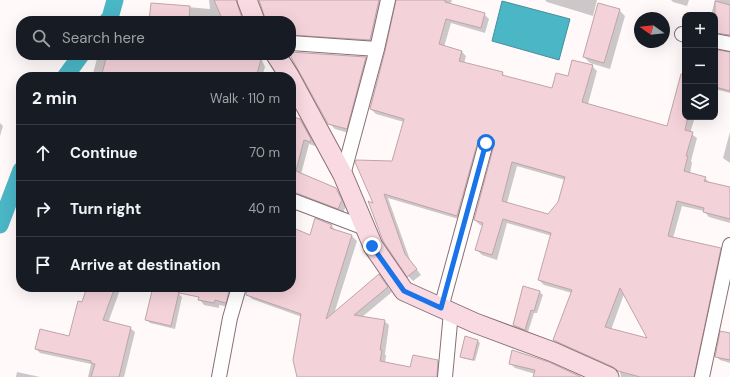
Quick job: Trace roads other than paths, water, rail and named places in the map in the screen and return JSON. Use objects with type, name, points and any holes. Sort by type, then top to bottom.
[{"type":"street","points":[[248,0],[254,16]]},
{"type":"street","points":[[343,175],[377,49],[388,0]]},
{"type":"street","points":[[718,42],[730,44]]},
{"type":"street","points":[[296,43],[377,49]]},
{"type":"street","points":[[279,60],[286,72]]},
{"type":"street","points":[[296,89],[343,175],[372,246],[404,291],[474,323],[553,352],[609,377]]},
{"type":"street","points":[[444,377],[446,310],[486,143]]},
{"type":"street","points":[[296,202],[365,228]]},
{"type":"street","points":[[702,377],[730,245]]},
{"type":"street","points":[[219,377],[230,318],[238,292]]},
{"type":"water","points":[[502,1],[570,19],[559,60],[492,41]]},
{"type":"waterway","points":[[111,16],[115,0]]},
{"type":"waterway","points":[[69,72],[77,60]]},
{"type":"waterway","points":[[0,225],[16,183]]}]
